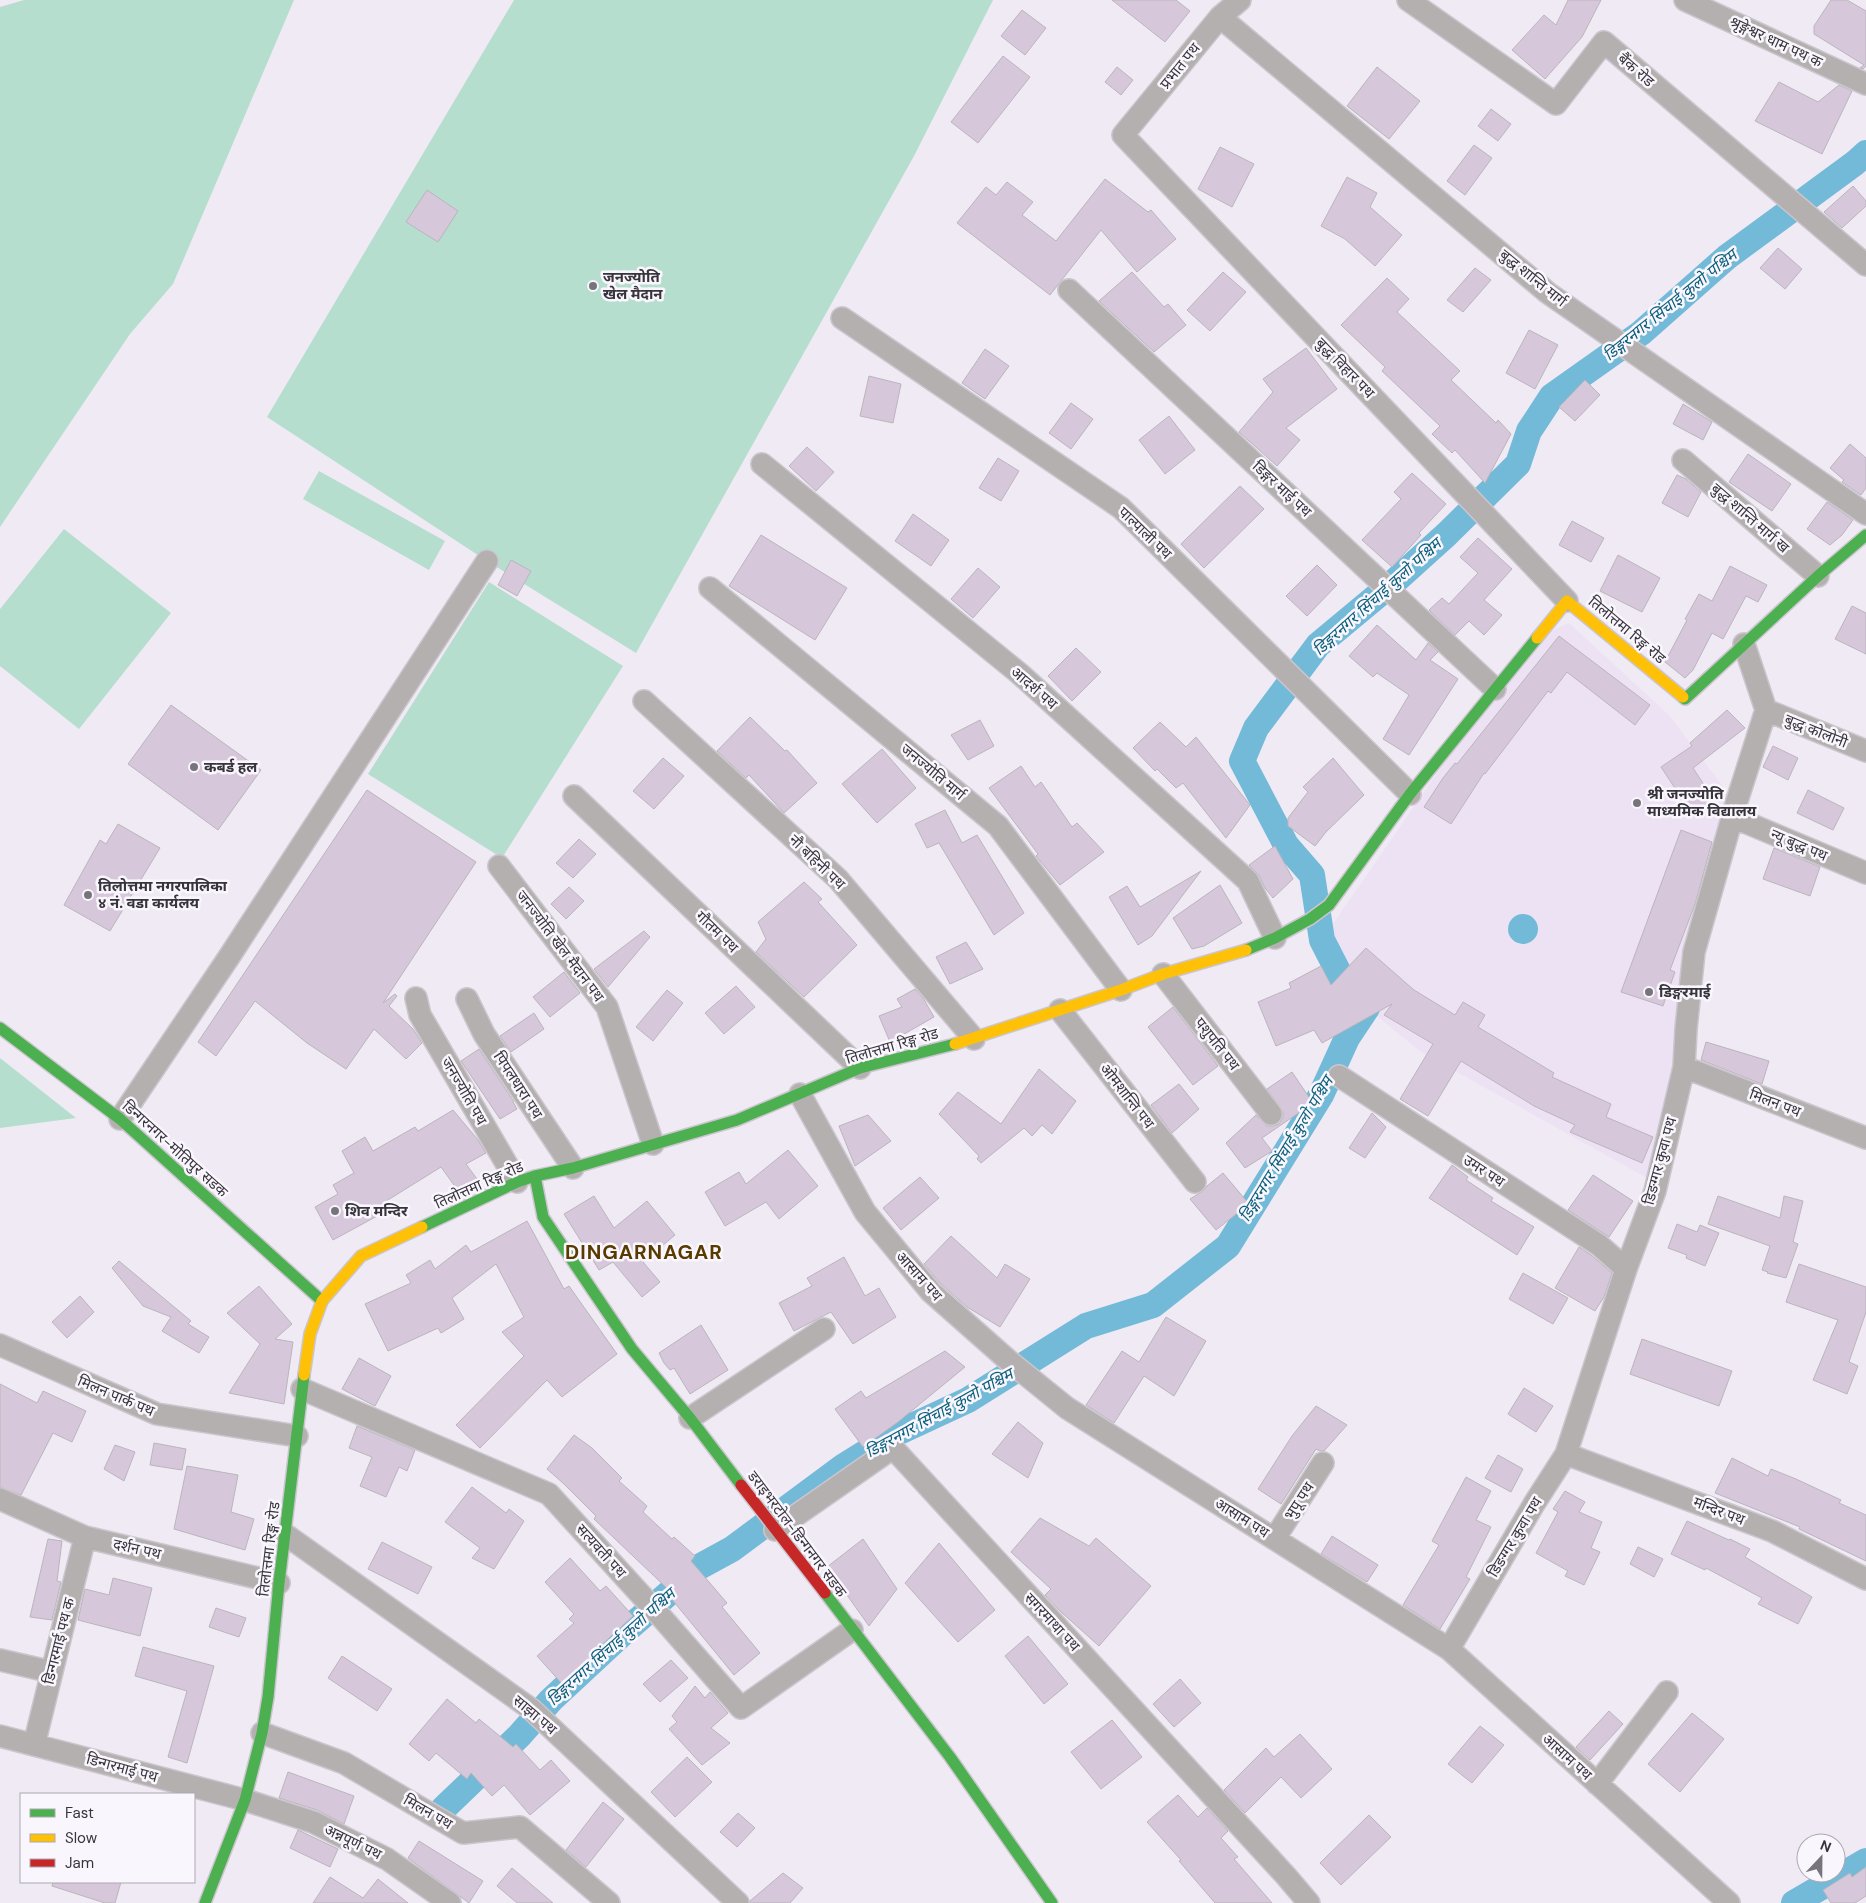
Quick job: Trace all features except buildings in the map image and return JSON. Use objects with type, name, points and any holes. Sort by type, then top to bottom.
[{"type":"street","name":"प्रभात पथ","points":[[1123,135],[1220,17],[1240,0]]},
{"type":"street","name":"बैंक रोड","points":[[1408,0],[1556,104],[1604,42],[1866,266]]},
{"type":"street","name":"श्रृङ्गेश्वर धाम पथ क","points":[[1685,0],[1865,83]]},
{"type":"street","name":"बुद्ध शान्ति मार्ग","points":[[1220,17],[1548,292],[1866,514]]},
{"type":"street","name":"बुद्ध विहार पथ","points":[[1123,135],[1567,600]]},
{"type":"street","name":"डिङ्गर माई पथ","points":[[1069,290],[1495,689]]},
{"type":"street","name":"पाल्पाली पथ","points":[[842,318],[1121,508],[1410,794]]},
{"type":"street","name":"बुद्ध शान्ति मार्ग ख","points":[[1683,460],[1818,576]]},
{"type":"street","name":"आदर्श पथ","points":[[762,464],[1020,674],[1248,881],[1275,938]]},
{"type":"street","name":"तिलोत्तमा रिङ्ग रोड","points":[[205,1903],[245,1800],[262,1733],[268,1697],[279,1583],[310,1334],[322,1301],[361,1256],[526,1179],[573,1168],[737,1120],[860,1068],[974,1038],[1164,974],[1245,950],[1275,938],[1310,919],[1328,906],[1410,794],[1567,600],[1685,698],[1818,576],[1866,535]]},
{"type":"street","points":[[120,1119],[229,957],[487,561]]},
{"type":"street","name":"जनज्योति मार्ग","points":[[710,588],[998,826],[1121,990]]},
{"type":"street","points":[[1744,644],[1766,710]]},
{"type":"street","name":"नौ बहिनी पथ","points":[[644,701],[838,879],[974,1038]]},
{"type":"street","name":"बुद्ध कोलोनी","points":[[1766,710],[1866,751]]},
{"type":"street","name":"डिङग्गर कुवा पथ","points":[[1450,1649],[1566,1454],[1626,1269],[1654,1191],[1684,1067],[1694,952],[1766,710]]},
{"type":"street","name":"गौतम पथ","points":[[574,796],[860,1068]]},
{"type":"street","name":"न्यू बुद्ध पथ","points":[[1733,817],[1866,874]]},
{"type":"street","name":"जनज्योति खेल मैदान पथ","points":[[498,866],[606,1007],[652,1144]]},
{"type":"street","name":"पशुपति पथ","points":[[1164,974],[1271,1114]]},
{"type":"street","name":"जनज्योति पथ","points":[[416,998],[420,1015],[526,1179]]},
{"type":"street","name":"पिपलधारा पथ","points":[[467,999],[484,1034],[573,1168]]},
{"type":"street","name":"ओमशान्ति पथ","points":[[1060,1010],[1195,1182]]},
{"type":"street","name":"डिन्गरनगर-मोतिपुर सडक","points":[[0,1028],[120,1119],[322,1301]]},
{"type":"street","name":"मिलन पथ","points":[[1684,1067],[1866,1138]]},
{"type":"street","name":"उमर पथ","points":[[1339,1076],[1599,1245],[1626,1269]]},
{"type":"street","name":"आसाम पथ","points":[[800,1094],[865,1212],[931,1292],[1067,1408],[1450,1649],[1730,1903]]},
{"type":"street","name":"डराइभरटोल-डिन्गनगर सडक","points":[[526,1179],[543,1217],[632,1348],[690,1418],[950,1757],[1052,1903]]},
{"type":"street","points":[[690,1418],[824,1329]]},
{"type":"street","name":"मिलन पार्क पथ","points":[[0,1345],[157,1414],[297,1436]]},
{"type":"street","name":"सत्यवती पथ","points":[[302,1389],[549,1494],[653,1607],[741,1708],[852,1630]]},
{"type":"street","name":"सगरमाथा पथ","points":[[769,1522],[893,1448],[1286,1876],[1308,1903]]},
{"type":"street","name":"मन्दिर पथ","points":[[1566,1454],[1772,1531],[1866,1579]]},
{"type":"street","name":"भुपू पथ","points":[[1275,1538],[1323,1463]]},
{"type":"street","name":"दर्शन पथ","points":[[0,1499],[85,1537],[279,1583]]},
{"type":"street","name":"साझा पथ","points":[[286,1535],[537,1715],[738,1903]]},
{"type":"street","name":"डिन्गरमाई पथ क","points":[[34,1745],[85,1537]]},
{"type":"street","points":[[0,1660],[52,1672]]},
{"type":"street","points":[[1597,1784],[1667,1692]]},
{"type":"street","name":"मिलन पथ","points":[[262,1733],[344,1763],[463,1833],[520,1827],[609,1903]]},
{"type":"street","name":"डिन्गरमाई पथ","points":[[0,1736],[245,1800]]},
{"type":"street","name":"अन्नपूर्ण पथ","points":[[245,1800],[313,1822],[387,1859],[450,1903]]},
{"type":"shaded area","points":[[1569,623],[1670,716],[1736,804],[1656,1183],[1421,1052],[1367,1008],[1342,979],[1322,940],[1495,689],[1538,637]]},
{"type":"green space","points":[[24,0],[294,0],[173,284],[130,334],[0,527],[0,7]]},
{"type":"green space","name":"जनज्योति खेल मैदान","points":[[514,0],[993,0],[914,156],[636,653],[487,561],[267,417]]},
{"type":"green space","points":[[319,471],[445,541],[429,570],[303,499]]},
{"type":"green space","points":[[64,529],[171,613],[79,729],[0,666],[0,609]]},
{"type":"green space","points":[[489,582],[623,666],[502,858],[368,774]]},
{"type":"green space","points":[[0,1058],[76,1118],[0,1128]]},
{"type":"water","points":[[1523,914],[1529,915],[1537,923],[1537,935],[1529,943],[1523,944],[1517,943],[1509,935],[1508,929],[1509,923],[1517,915]]},
{"type":"waterway","name":"डिङ्गरनगर सिंचाई कुलो पश्चिम","points":[[443,1809],[519,1736],[551,1700],[623,1633],[699,1567],[732,1549],[844,1466],[897,1433],[968,1400],[1086,1326],[1153,1305],[1228,1246],[1321,1095],[1347,1038],[1367,1008],[1342,979],[1322,940],[1312,875],[1286,845],[1242,761],[1256,728],[1318,645],[1395,581],[1447,534],[1518,464],[1529,431],[1552,396],[1641,333],[1727,257],[1866,153]]},
{"type":"waterway","points":[[1794,1903],[1866,1861]]},
{"type":"traffic: fast","points":[[1683,697],[1685,699],[1818,576],[1866,535]]},
{"type":"traffic: fast","points":[[1246,950],[1275,938],[1310,919],[1329,905],[1410,794],[1537,638]]},
{"type":"traffic: fast","points":[[0,1028],[120,1119],[322,1301]]},
{"type":"traffic: fast","points":[[422,1227],[517,1182],[573,1168],[737,1120],[860,1068],[955,1044]]},
{"type":"traffic: fast","points":[[535,1176],[543,1217],[632,1349],[690,1418],[741,1485]]},
{"type":"traffic: fast","points":[[205,1903],[245,1800],[262,1733],[268,1697],[279,1583],[304,1375]]},
{"type":"traffic: fast","points":[[825,1593],[950,1757],[1052,1903]]},
{"type":"traffic: slow","points":[[1537,638],[1567,601],[1683,697]]},
{"type":"traffic: slow","points":[[955,1044],[1121,990],[1163,974],[1246,950]]},
{"type":"traffic: slow","points":[[304,1375],[310,1334],[322,1301],[361,1256],[422,1227]]},
{"type":"traffic: jam","points":[[741,1485],[825,1593]]},
{"type":"place","name":"जनज्योति खेल मैदान","points":[[593,286]]},
{"type":"place","name":"कबर्ड हल","points":[[194,767]]},
{"type":"place","name":"श्री जनज्योति माध्यमिक विद्यालय","points":[[1637,803]]},
{"type":"place","name":"तिलोत्तमा नगरपालिका ४ नं. वडा कार्यलय","points":[[88,895]]},
{"type":"place","name":"डिङ्गरमाई","points":[[1649,992]]},
{"type":"place","name":"शिव मन्दिर","points":[[335,1211]]},
{"type":"district","name":"DINGARNAGAR","points":[[644,1252]]}]
